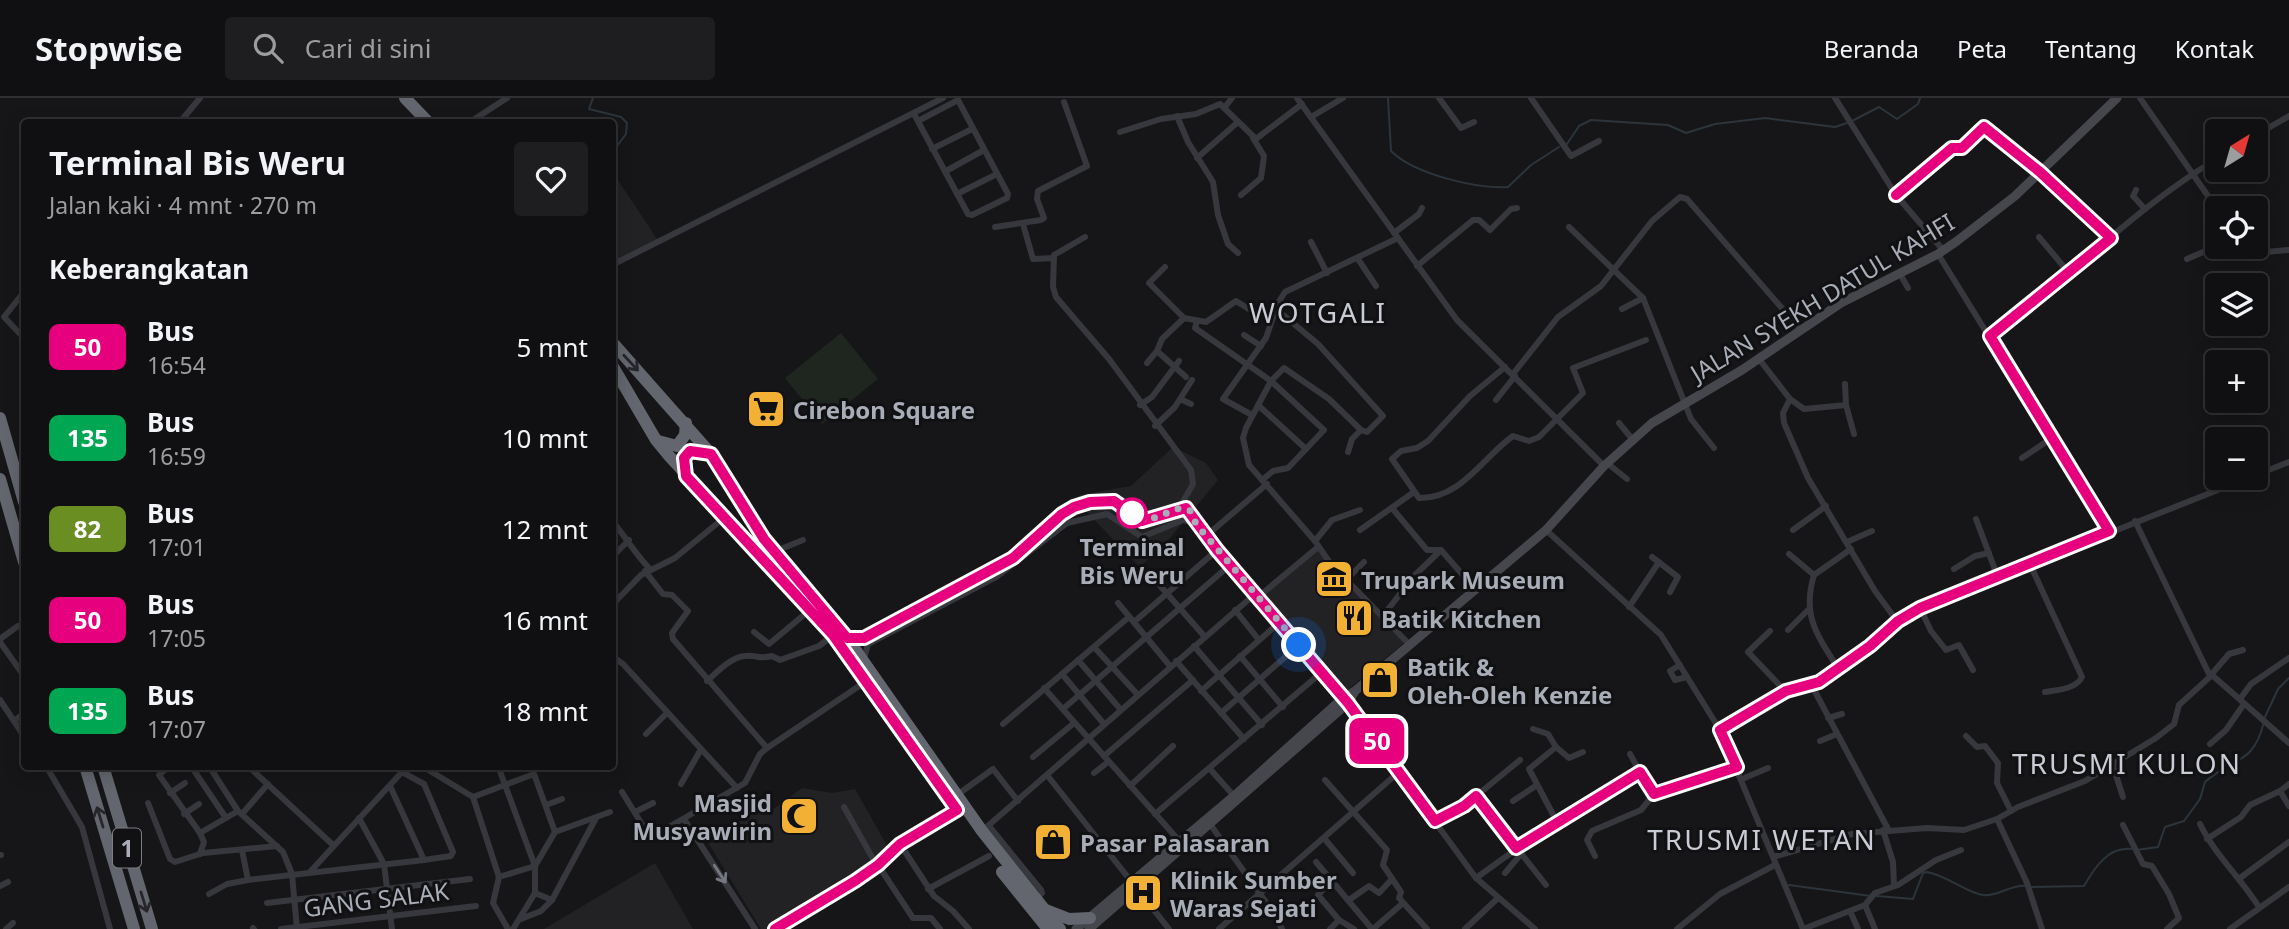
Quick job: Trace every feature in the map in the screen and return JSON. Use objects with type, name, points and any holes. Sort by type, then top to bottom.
[{"type":"highway","points":[[405,98],[425,119]]},
{"type":"highway","points":[[415,98],[434,119]]},
{"type":"highway","points":[[616,346],[661,394],[711,454],[774,552],[847,638],[957,795],[1060,929]]},
{"type":"highway","points":[[616,372],[656,440],[833,635],[989,856],[1045,927]]},
{"type":"highway","points":[[0,418],[21,492]]},
{"type":"highway","points":[[656,440],[677,446],[685,435],[686,423]]},
{"type":"highway","points":[[686,476],[683,465],[686,454],[693,450],[711,454]]},
{"type":"highway","points":[[0,479],[21,552]]},
{"type":"highway","name":"1","points":[[86,770],[134,929]]},
{"type":"highway","name":"1","points":[[104,770],[152,929]]},
{"type":"highway","points":[[1038,902],[1051,913],[1092,925]]},
{"type":"street","points":[[182,119],[200,98]]},
{"type":"street","points":[[474,119],[506,98]]},
{"type":"street","points":[[616,263],[943,98]]},
{"type":"street","points":[[995,227],[1023,224],[1044,218],[1037,199],[1038,191],[1087,166],[1064,100],[1073,98]]},
{"type":"street","points":[[1210,98],[1215,107]]},
{"type":"street","points":[[1225,107],[1232,98]]},
{"type":"street","points":[[1311,117],[1343,98]]},
{"type":"street","points":[[1440,98],[1461,128],[1474,122]]},
{"type":"street","points":[[1531,98],[1571,156],[1599,141]]},
{"type":"street","points":[[1835,98],[1896,195],[1941,252],[2109,531]]},
{"type":"street","name":"JALAN SYEKH DATUL KAHFI","points":[[1076,929],[1092,925],[1409,644],[1546,530],[1605,465],[1652,423],[1759,359],[1841,303],[1941,252],[1998,209],[2117,98]]},
{"type":"street","points":[[2140,98],[2208,196]]},
{"type":"street","points":[[914,114],[970,215],[1007,198],[1008,194],[957,100],[918,121]]},
{"type":"street","points":[[1253,138],[1262,135],[1300,101],[1459,322],[1605,465],[1627,479]]},
{"type":"street","points":[[1120,132],[1177,116],[1196,114],[1220,104],[1253,138],[1264,156],[1261,178],[1241,195]]},
{"type":"street","points":[[1177,116],[1197,158],[1213,182],[1218,215],[1227,244],[1238,253]]},
{"type":"street","points":[[2268,128],[2289,117]]},
{"type":"street","points":[[1197,158],[1238,122]]},
{"type":"street","points":[[1896,195],[1952,148],[1962,148],[1984,127],[2040,172],[2111,238]]},
{"type":"street","points":[[932,149],[972,129]]},
{"type":"street","points":[[946,171],[984,150]]},
{"type":"street","points":[[1990,336],[2145,209],[2205,166]]},
{"type":"street","points":[[957,194],[997,174]]},
{"type":"street","points":[[2136,190],[2133,196],[2145,209]]},
{"type":"street","points":[[1496,400],[1558,317],[1601,286],[1652,221],[1674,199],[1681,197],[1687,199],[1800,329]]},
{"type":"street","points":[[2084,211],[2090,206]]},
{"type":"street","points":[[1252,415],[1223,399],[1261,346],[1285,292],[1358,259],[1396,235],[1422,208]]},
{"type":"street","points":[[1417,266],[1473,219],[1479,220],[1490,230],[1511,209],[1517,208]]},
{"type":"street","points":[[1023,224],[1033,259],[1054,258]]},
{"type":"street","points":[[1569,227],[1643,298],[1691,418],[1714,448]]},
{"type":"street","points":[[1085,237],[1056,252],[1053,287],[1056,298],[1109,359],[1155,426],[1194,476],[1193,484],[1180,508]]},
{"type":"street","points":[[2039,237],[2069,272]]},
{"type":"street","points":[[1311,242],[1327,273]]},
{"type":"street","points":[[2268,252],[2289,250]]},
{"type":"street","points":[[2187,259],[2205,251]]},
{"type":"street","points":[[1358,259],[1376,286]]},
{"type":"street","points":[[1165,267],[1149,283],[1184,318],[1209,321],[1236,301],[1252,311],[1273,317]]},
{"type":"street","points":[[1900,274],[1908,288]]},
{"type":"street","points":[[1622,309],[1643,298]]},
{"type":"street","points":[[21,299],[4,317],[21,335]]},
{"type":"street","points":[[1276,309],[1318,344],[1382,414],[1367,432],[1361,430],[1329,399],[1286,369],[1271,381],[1243,438],[1249,465],[1346,580],[1409,644]]},
{"type":"street","points":[[1147,363],[1157,351],[1162,339],[1184,318]]},
{"type":"street","points":[[1197,321],[1195,328],[1271,381],[1323,427],[1323,432],[1288,468],[1273,471],[1206,536]]},
{"type":"street","points":[[1244,335],[1261,346]]},
{"type":"street","points":[[1360,530],[1391,508],[1417,495],[1437,494],[1465,480],[1512,437],[1535,440],[1581,395],[1583,391],[1573,368],[1647,340]]},
{"type":"street","points":[[1155,426],[1180,399],[1189,379],[1157,351]]},
{"type":"street","points":[[1759,359],[1790,399],[1804,409],[1846,405]]},
{"type":"street","points":[[1140,405],[1152,397],[1179,361]]},
{"type":"street","points":[[1417,495],[1392,459],[1401,451],[1417,448],[1428,441],[1445,426],[1470,396],[1505,367]]},
{"type":"street","points":[[1845,384],[1846,405],[1854,434]]},
{"type":"street","points":[[1180,399],[1191,404]]},
{"type":"street","points":[[1790,399],[1783,413],[1784,423],[1808,478],[1875,591],[1898,621]]},
{"type":"street","points":[[1258,405],[1306,449]]},
{"type":"street","points":[[1619,423],[1633,440]]},
{"type":"street","points":[[1348,452],[1353,437],[1361,430]]},
{"type":"street","points":[[2022,458],[2052,438]]},
{"type":"street","points":[[2268,470],[2289,462]]},
{"type":"street","points":[[1720,730],[1785,691],[1811,684],[1838,668],[1870,646],[1898,621],[1920,608],[2029,562],[2216,490]]},
{"type":"street","points":[[984,579],[1013,558],[1062,514],[1081,504],[1114,501],[1142,521],[1180,508],[1191,511],[1196,524],[1217,550],[1346,700],[1476,878],[1535,929]]},
{"type":"street","points":[[1793,530],[1826,506]]},
{"type":"street","points":[[1391,508],[1427,550],[1441,550],[1475,589]]},
{"type":"street","points":[[985,829],[1173,664],[1317,544],[1332,520],[1360,510]]},
{"type":"street","points":[[847,638],[864,638],[921,612],[1020,561],[1057,529],[1080,518],[1101,514],[1112,516],[1142,537],[1183,520],[1196,524]]},
{"type":"street","points":[[616,598],[648,570],[675,558],[725,517]]},
{"type":"street","points":[[1976,519],[1997,575]]},
{"type":"street","points":[[2134,521],[2210,676]]},
{"type":"street","points":[[616,525],[629,540],[663,594],[672,595],[688,611],[672,637],[767,748]]},
{"type":"street","points":[[1546,530],[1661,635],[1720,730],[1803,929],[1867,903],[1874,894],[1894,886],[1936,860],[1961,850]]},
{"type":"street","points":[[1838,668],[1820,640],[1808,610],[1814,575],[1849,545],[1872,531]]},
{"type":"street","points":[[616,553],[629,540]]},
{"type":"street","points":[[774,552],[803,540]]},
{"type":"street","points":[[1003,724],[1078,660],[1167,593],[1217,550]]},
{"type":"street","points":[[1382,617],[1414,576],[1441,550]]},
{"type":"street","points":[[1954,569],[1975,556],[1989,552]]},
{"type":"street","points":[[1789,554],[1814,575]]},
{"type":"street","points":[[1651,557],[1679,578],[1670,592]]},
{"type":"street","points":[[1346,580],[1364,562]]},
{"type":"street","points":[[1629,607],[1659,562]]},
{"type":"street","points":[[2029,562],[2082,678],[2064,688],[2045,692]]},
{"type":"street","points":[[1063,709],[1230,565]]},
{"type":"street","points":[[1156,582],[1205,637]]},
{"type":"street","points":[[1118,603],[1146,637],[1193,680],[1244,739]]},
{"type":"street","points":[[754,632],[769,644],[811,608]]},
{"type":"street","points":[[1920,608],[1940,645],[1945,650],[1959,645],[1973,670]]},
{"type":"street","points":[[1788,630],[1808,610]]},
{"type":"street","points":[[1235,611],[1259,640]]},
{"type":"street","points":[[864,661],[868,644],[921,612]]},
{"type":"street","points":[[1202,691],[1279,623]]},
{"type":"street","points":[[18,626],[0,641],[21,672]]},
{"type":"street","points":[[1770,631],[1748,652],[1785,691]]},
{"type":"street","points":[[707,681],[734,660],[746,656],[761,660],[772,656],[782,659],[819,646],[833,635]]},
{"type":"street","points":[[1221,713],[1299,645]]},
{"type":"street","points":[[1194,646],[1262,725]]},
{"type":"street","points":[[1094,647],[1138,695]]},
{"type":"street","points":[[1773,857],[1843,836],[1886,830],[1964,830],[1997,819],[2113,766],[2174,724],[2178,706],[2229,654],[2243,650]]},
{"type":"street","points":[[1240,656],[1283,707]]},
{"type":"street","points":[[2210,744],[2226,730],[2251,684],[2289,658]]},
{"type":"street","points":[[616,659],[737,788]]},
{"type":"street","points":[[1078,660],[1121,709]]},
{"type":"street","points":[[1680,665],[1670,671],[1675,680],[1687,677]]},
{"type":"street","points":[[1155,814],[1322,672]]},
{"type":"street","points":[[1062,674],[1104,724]]},
{"type":"street","points":[[2210,676],[2216,676],[2289,743]]},
{"type":"street","points":[[622,792],[652,836],[737,788],[748,780],[760,754],[767,748],[867,680]]},
{"type":"street","points":[[1094,773],[1193,680]]},
{"type":"street","points":[[1811,684],[1886,830],[1893,862],[1894,886]]},
{"type":"street","points":[[1044,688],[1182,844]]},
{"type":"street","points":[[0,700],[21,732]]},
{"type":"street","points":[[646,734],[667,713]]},
{"type":"street","points":[[1828,718],[1842,714]]},
{"type":"street","points":[[14,721],[21,715]]},
{"type":"street","points":[[1033,757],[1074,723]]},
{"type":"street","points":[[1533,729],[1548,734],[1556,747],[1569,758],[1583,752]]},
{"type":"street","points":[[1820,741],[1836,734]]},
{"type":"street","points":[[1966,736],[1977,747],[1984,745],[1998,763],[1997,783],[2011,811]]},
{"type":"street","points":[[1130,786],[1173,746]]},
{"type":"street","points":[[1556,747],[1530,767],[1557,822]]},
{"type":"street","points":[[681,784],[700,751]]},
{"type":"street","points":[[1630,754],[1654,794]]},
{"type":"street","points":[[1435,821],[1464,806],[1520,760]]},
{"type":"street","points":[[2113,766],[2123,797]]},
{"type":"street","points":[[1595,856],[1587,840],[1588,834],[1641,810],[1654,794],[1737,767]]},
{"type":"street","points":[[1742,779],[1768,768]]},
{"type":"street","points":[[957,795],[993,769],[1018,801]]},
{"type":"street","points":[[1210,769],[1236,798]]},
{"type":"street","points":[[48,770],[82,827],[110,929]]},
{"type":"street","points":[[165,770],[159,775],[204,842],[200,854]]},
{"type":"street","points":[[194,770],[226,818]]},
{"type":"street","points":[[212,770],[240,812],[283,852],[292,874],[297,928]]},
{"type":"street","points":[[252,770],[333,845]]},
{"type":"street","points":[[428,770],[472,797],[499,877],[494,902],[511,929],[534,893],[535,866],[500,770]]},
{"type":"street","points":[[1219,929],[1400,771]]},
{"type":"street","points":[[209,894],[227,884],[248,880],[424,860],[451,856],[453,852],[426,788],[422,782],[402,772],[309,873]]},
{"type":"street","points":[[1476,878],[1519,851],[1557,822],[1640,772]]},
{"type":"street","points":[[472,797],[534,774],[555,832]]},
{"type":"street","points":[[1047,775],[1169,929]]},
{"type":"street","points":[[1325,780],[1387,850],[1383,865],[1403,902],[1427,929]]},
{"type":"street","points":[[170,793],[185,783]]},
{"type":"street","points":[[200,833],[240,812],[268,784]]},
{"type":"street","points":[[2207,839],[2241,817],[2250,805],[2289,784]]},
{"type":"street","points":[[1513,801],[1537,785]]},
{"type":"street","points":[[390,786],[424,860]]},
{"type":"street","points":[[2280,791],[2289,806]]},
{"type":"street","points":[[1476,796],[1546,885]]},
{"type":"street","name":"JALAN SYEKH DATUL KAHFI","points":[[1182,844],[1210,824],[1236,798]]},
{"type":"street","points":[[545,805],[562,799]]},
{"type":"street","points":[[148,803],[170,859],[175,862],[200,854],[276,846]]},
{"type":"street","points":[[635,812],[653,803]]},
{"type":"street","points":[[184,814],[199,804]]},
{"type":"street","points":[[844,807],[878,866],[913,918],[931,918],[940,929]]},
{"type":"street","points":[[775,929],[878,866],[900,844],[957,810]]},
{"type":"street","points":[[499,877],[535,866],[555,832],[610,812]]},
{"type":"street","points":[[359,818],[384,864],[392,929]]},
{"type":"street","points":[[519,920],[541,911],[552,901],[596,818]]},
{"type":"street","points":[[1997,819],[2028,886],[2042,929]]},
{"type":"street","points":[[684,820],[755,929]]},
{"type":"street","points":[[1210,824],[1282,929]]},
{"type":"street","points":[[2200,824],[2207,839],[2240,878],[2259,906]]},
{"type":"street","points":[[2123,825],[2143,864],[2154,868],[2178,916],[2168,929]]},
{"type":"street","points":[[1324,838],[1353,873]]},
{"type":"street","points":[[2240,878],[2289,842]]},
{"type":"street","points":[[900,844],[928,889],[969,929]]},
{"type":"street","points":[[242,850],[248,880]]},
{"type":"street","points":[[1505,873],[1519,851]]},
{"type":"street","points":[[928,889],[989,856]]},
{"type":"street","points":[[1316,862],[1373,929],[1403,902]]},
{"type":"street","points":[[1677,929],[1720,894],[1775,865]]},
{"type":"street","points":[[267,903],[470,879]]},
{"type":"street","points":[[1349,900],[1367,886],[1379,893],[1392,879]]},
{"type":"street","points":[[1332,880],[1318,895],[1339,920],[1354,929]]},
{"type":"street","points":[[0,886],[8,881]]},
{"type":"street","points":[[2230,929],[2289,887]]},
{"type":"street","points":[[534,893],[552,901]]},
{"type":"street","points":[[1466,929],[1499,898]]},
{"type":"street","points":[[1867,903],[1875,929]]},
{"type":"street","name":"GANG SALAK","points":[[281,929],[476,906]]},
{"type":"street","points":[[1850,911],[1858,929]]},
{"type":"street","points":[[1330,929],[1339,920]]},
{"type":"street","points":[[6,929],[13,923]]},
{"type":"shaded area","points":[[616,177],[657,239],[616,261]]},
{"type":"shaded area","points":[[841,333],[878,379],[822,424],[785,378]]},
{"type":"shaded area","name":"Terminal Bis Weru","points":[[1173,447],[1206,463],[1218,480],[1170,538],[1140,567],[1075,500],[1080,495],[1131,486]]},
{"type":"shaded area","points":[[1318,549],[1405,642],[1345,692],[1262,597]]},
{"type":"shaded area","points":[[802,788],[832,793],[855,789],[889,849],[879,864],[772,929],[761,929],[707,841],[764,806],[768,813]]},
{"type":"shaded area","points":[[655,863],[693,929],[544,929]]},
{"type":"waterway","points":[[593,98],[589,109],[621,117],[627,123],[626,134],[616,148]]},
{"type":"waterway","points":[[1388,98],[1391,151],[1414,167],[1463,183],[1508,187],[1531,165],[1559,147]]},
{"type":"waterway","points":[[1852,121],[1879,107],[1897,119],[1918,104],[1920,98]]},
{"type":"waterway","points":[[1567,144],[1579,126],[1591,120],[1668,125],[1686,133],[1715,124],[1765,118],[1835,127],[1847,123]]},
{"type":"waterway","points":[[2265,717],[2278,689],[2289,678]]},
{"type":"waterway","points":[[2137,850],[2158,847],[2165,827],[2184,821],[2200,799],[2205,782],[2248,753],[2254,746],[2264,722]]},
{"type":"waterway","points":[[2032,887],[2084,886],[2098,865],[2109,855],[2123,849],[2131,849]]},
{"type":"waterway","points":[[1877,896],[1913,899],[1923,873],[1927,872],[1983,895],[2026,886]]},
{"type":"waterway","points":[[1789,885],[1871,896]]},
{"type":"bus line","name":"50","points":[[775,929],[855,881],[878,865],[900,844],[957,810],[850,655],[803,600],[686,476],[684,458],[690,451],[711,454],[764,539],[847,638],[864,638],[1013,558],[1062,514],[1081,504],[1114,501],[1142,521],[1186,508],[1191,511],[1196,524],[1217,550],[1348,703],[1435,821],[1464,806],[1476,796],[1516,848],[1640,772],[1654,794],[1737,767],[1720,730],[1786,691],[1819,682],[1870,646],[1898,621],[1920,608],[2109,531],[1990,336],[2032,305],[2111,238],[2040,172],[1985,127],[1962,148],[1955,146],[1943,154],[1932,167],[1896,195]]},
{"type":"place","name":"Cirebon Square","points":[[766,409]]},
{"type":"place","name":"Terminal Bis Weru","points":[[1132,513]]},
{"type":"place","name":"Trupark Museum","points":[[1334,579]]},
{"type":"place","name":"Batik Kitchen","points":[[1354,618]]},
{"type":"place","name":"Batik & Oleh-Oleh Kenzie","points":[[1380,680]]},
{"type":"place","name":"Masjid Musyawirin","points":[[799,816]]},
{"type":"place","name":"Pasar Palasaran","points":[[1053,842]]},
{"type":"place","name":"Klinik Sumber Waras Sejati","points":[[1143,893]]},
{"type":"district","name":"WOTGALI","points":[[1318,312]]},
{"type":"district","name":"TRUSMI KULON","points":[[2127,763]]},
{"type":"district","name":"TRUSMI WETAN","points":[[1762,839]]},
{"type":"route","points":[[1132,513],[1146,521],[1180,508],[1191,511],[1196,524],[1299,645]]}]
